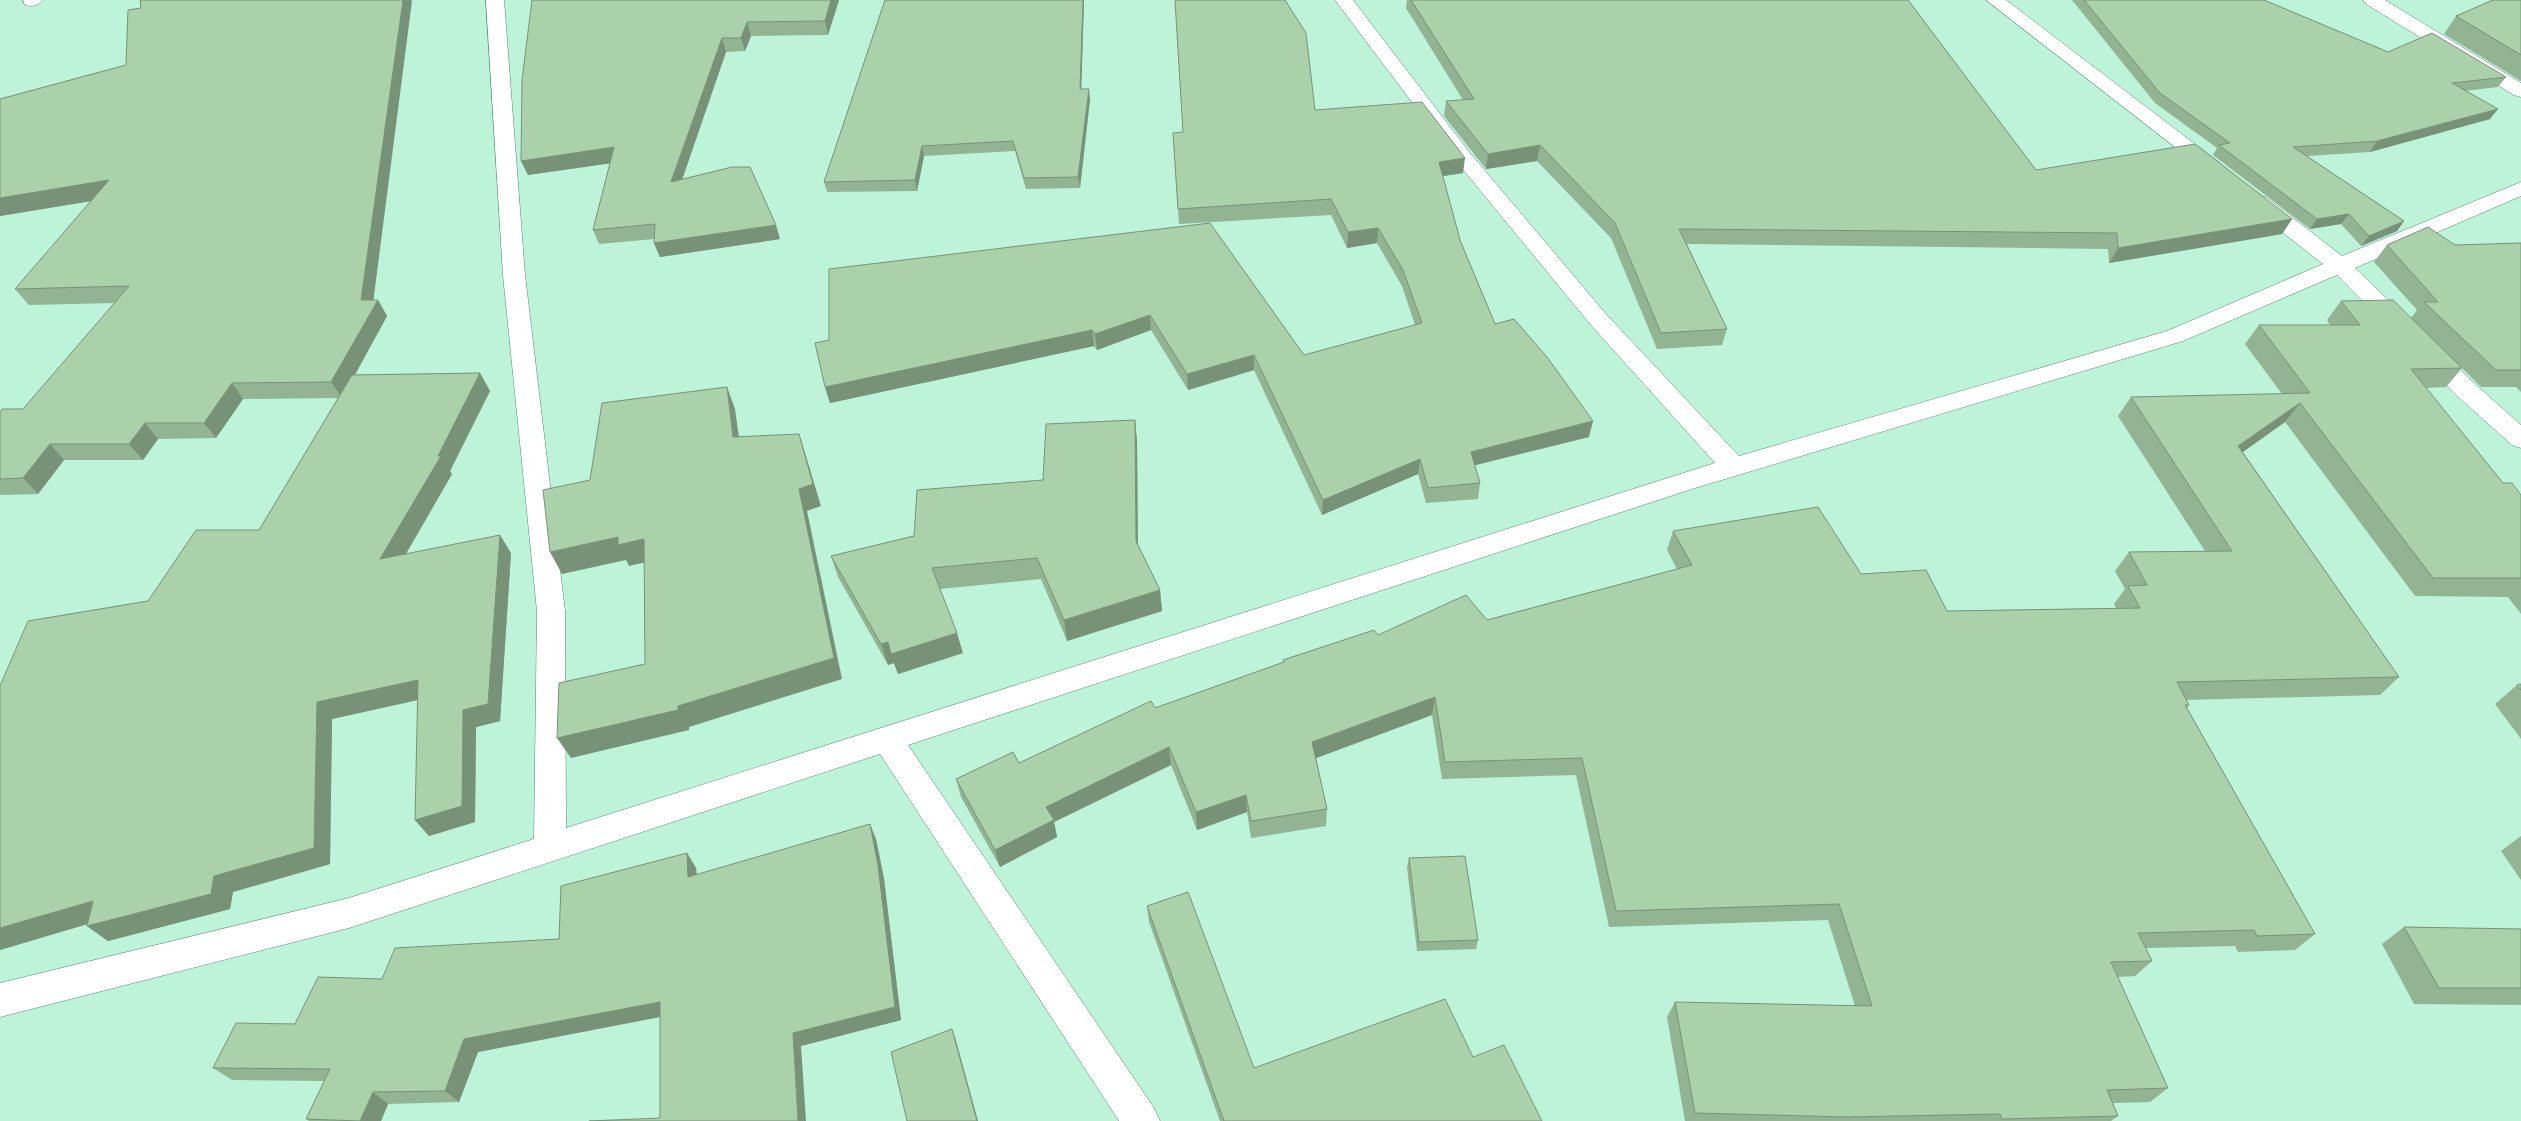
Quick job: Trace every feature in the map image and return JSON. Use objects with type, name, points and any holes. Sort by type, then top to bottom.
[{"type":"street","points":[[495,0],[514,275],[551,611],[550,848]]},
{"type":"street","points":[[1344,0],[1488,187],[1598,319],[1734,467]]},
{"type":"street","points":[[1995,0],[2340,266],[2465,389],[2521,439]]},
{"type":"street","points":[[2372,0],[2521,92]]},
{"type":"street","points":[[0,1000],[349,913],[1734,467],[2175,336],[2521,188]]},
{"type":"street","points":[[887,739],[1141,1121]]},
{"type":"building","points":[[140,0],[403,0],[361,300],[378,300],[331,382],[232,383],[204,423],[145,423],[129,444],[50,444],[23,478],[0,479],[0,412],[2,409],[23,409],[129,286],[15,289],[109,180],[0,198],[0,99],[126,65],[128,10],[141,8]]},
{"type":"building","points":[[532,0],[831,0],[825,21],[747,22],[741,38],[722,38],[671,182],[732,167],[750,167],[776,225],[654,243],[655,224],[593,230],[614,147],[521,161],[522,80]]},
{"type":"building","points":[[885,0],[1083,0],[1080,89],[1089,89],[1078,177],[1024,178],[1013,141],[922,146],[915,180],[824,182]]},
{"type":"building","points":[[1175,0],[1285,0],[1306,33],[1315,110],[1422,102],[1465,158],[1439,162],[1460,240],[1495,324],[1514,319],[1547,357],[1593,421],[1471,452],[1480,483],[1428,488],[1420,459],[1323,500],[1254,355],[1187,374],[1150,315],[1095,334],[1092,330],[825,387],[815,343],[829,340],[829,269],[1210,223],[1304,355],[1422,323],[1403,270],[1378,228],[1348,232],[1331,199],[1178,209],[1173,133],[1183,132]]},
{"type":"building","points":[[1411,0],[1908,0],[2036,170],[2195,144],[2292,219],[2118,248],[2117,233],[1679,229],[1727,329],[1661,333],[1615,223],[1540,145],[1488,154],[1446,101],[1474,99]]},
{"type":"building","points":[[2084,0],[2264,0],[2388,52],[2432,33],[2506,77],[2452,83],[2498,109],[2377,141],[2293,147],[2404,221],[2369,236],[2349,214],[2317,219],[2219,145],[2230,143],[2160,93]]},
{"type":"building","points":[[2493,0],[2521,0],[2521,55],[2456,16]]},
{"type":"building","points":[[2428,227],[2455,245],[2521,243],[2521,370],[2496,370],[2424,302],[2438,302],[2387,245]]},
{"type":"building","points":[[2393,300],[2462,368],[2411,369],[2503,483],[2512,483],[2521,495],[2521,578],[2433,578],[2300,403],[2238,446],[2399,677],[2177,682],[2189,705],[2185,705],[2315,934],[2257,936],[2254,930],[2138,933],[2152,961],[2111,962],[2168,1088],[2107,1090],[2118,1116],[2002,1119],[2000,1114],[1847,1117],[1695,1113],[1675,1002],[1872,1006],[1839,904],[1616,911],[1582,758],[1445,762],[1435,697],[1312,742],[1327,809],[1251,821],[1246,795],[1196,812],[1169,747],[1046,807],[1054,820],[995,850],[956,779],[1013,752],[1019,763],[1151,701],[1155,708],[1284,662],[1283,660],[1374,630],[1378,635],[1466,595],[1487,620],[1692,565],[1673,531],[1818,507],[1861,574],[1926,570],[1947,611],[2140,608],[2128,586],[2147,585],[2129,552],[2232,551],[2131,397],[2310,393],[2259,325],[2360,325],[2341,301]]},
{"type":"building","points":[[480,373],[438,456],[441,456],[380,559],[500,535],[488,704],[463,710],[462,806],[415,820],[418,680],[317,702],[314,848],[214,876],[211,894],[87,926],[93,901],[0,928],[0,686],[28,621],[148,601],[196,530],[259,530],[352,375]]},
{"type":"building","points":[[727,387],[733,437],[799,434],[813,484],[799,489],[834,658],[678,706],[678,710],[557,738],[559,683],[645,664],[644,539],[618,545],[618,537],[550,552],[543,490],[590,480],[602,403]]},
{"type":"building","points":[[1135,420],[1136,541],[1160,590],[1064,620],[1037,558],[932,568],[957,633],[891,654],[888,642],[881,644],[831,556],[914,536],[917,490],[1043,480],[1046,424]]},
{"type":"building","points":[[870,824],[878,865],[895,1007],[793,1033],[798,1121],[589,1121],[660,1118],[660,1002],[464,1039],[445,1091],[373,1092],[360,1121],[306,1119],[330,1069],[213,1068],[236,1023],[295,1024],[318,977],[382,979],[395,948],[559,939],[561,886],[687,853],[688,877]]},
{"type":"building","points":[[1465,856],[1478,940],[1419,942],[1409,858]]},
{"type":"building","points":[[1188,892],[1254,1068],[1445,999],[1473,1057],[1504,1045],[1542,1121],[1224,1121],[1147,906]]},
{"type":"building","points":[[2404,927],[2521,929],[2521,988],[2439,988]]},
{"type":"building","points":[[952,1029],[977,1121],[907,1121],[891,1052]]}]
